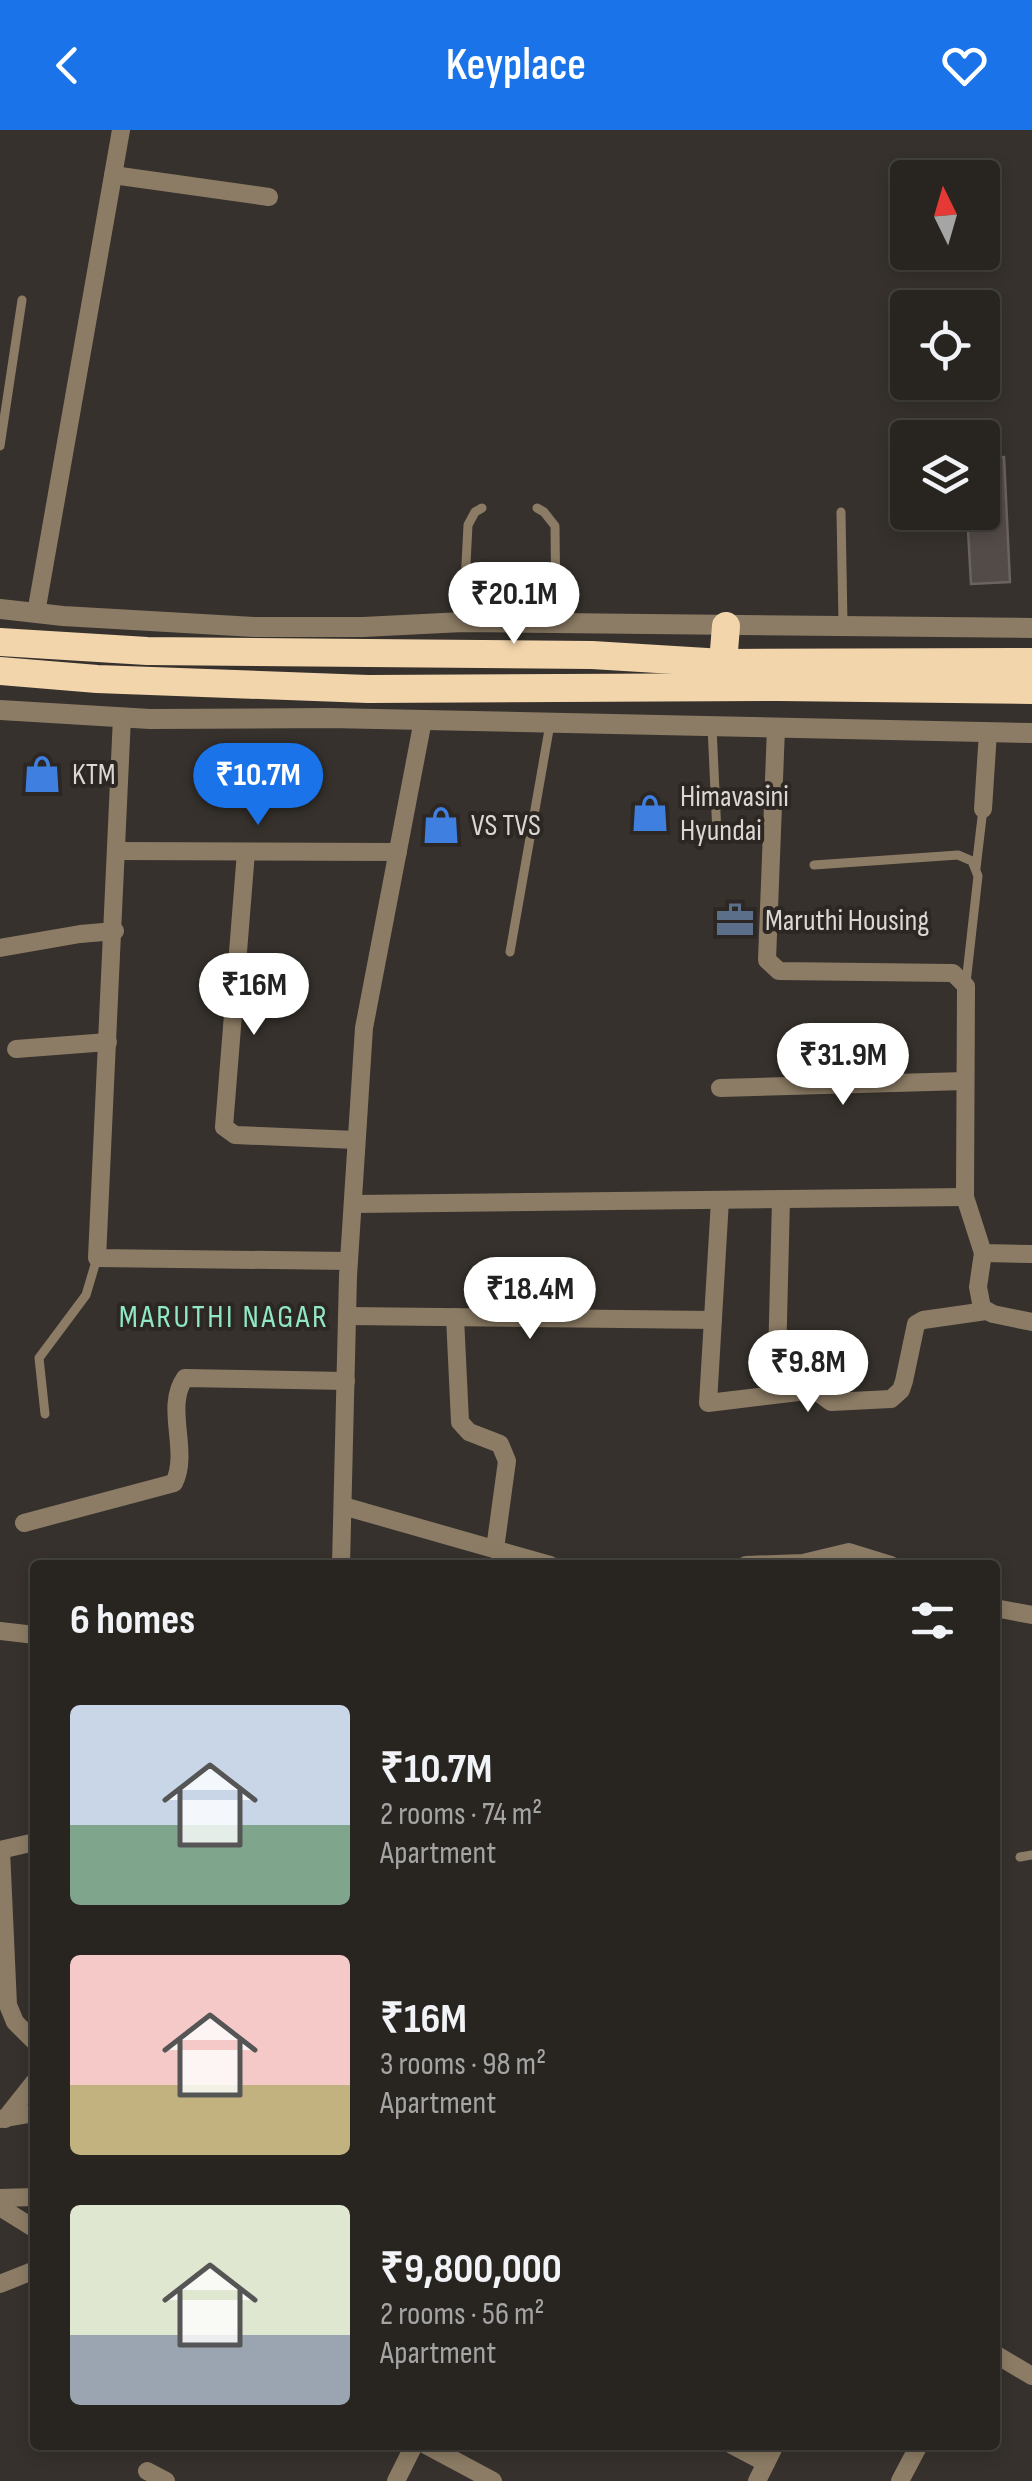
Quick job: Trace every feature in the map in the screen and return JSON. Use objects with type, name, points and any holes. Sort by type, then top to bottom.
[{"type":"highway","points":[[723,662],[726,626]]},
{"type":"highway","points":[[0,642],[147,650],[592,655],[723,662],[1032,662]]},
{"type":"highway","points":[[0,672],[351,689],[1032,690]]},
{"type":"street","points":[[36,613],[121,130]]},
{"type":"street","points":[[113,175],[269,196]]},
{"type":"street","points":[[0,609],[254,627],[556,622],[1032,628]]},
{"type":"street","points":[[0,710],[122,717],[1032,733]]},
{"type":"street","points":[[122,717],[97,1258],[350,1260]]},
{"type":"street","points":[[341,1560],[352,1204],[364,1028],[423,720]]},
{"type":"street","points":[[776,728],[767,960],[780,970],[953,973],[966,986],[965,1197],[983,1252],[978,1287],[986,1311]]},
{"type":"street","points":[[984,808],[988,732]]},
{"type":"street","points":[[118,851],[398,852]]},
{"type":"street","points":[[246,852],[224,1127],[235,1136],[356,1140]]},
{"type":"street","points":[[0,948],[115,932]]},
{"type":"street","points":[[16,1049],[108,1042]]},
{"type":"street","points":[[720,1088],[965,1080]]},
{"type":"street","points":[[352,1204],[965,1197]]},
{"type":"street","points":[[781,1199],[778,1362],[831,1402],[891,1399],[898,1394],[916,1324],[923,1320],[986,1311],[1032,1322]]},
{"type":"street","points":[[720,1200],[708,1403],[815,1390]]},
{"type":"street","points":[[983,1252],[1032,1254]]},
{"type":"street","points":[[348,1316],[713,1320]]},
{"type":"street","points":[[454,1317],[460,1422],[469,1432],[500,1444],[507,1461],[495,1550]]},
{"type":"street","points":[[24,1522],[174,1483],[180,1466],[178,1391],[185,1378],[346,1382]]},
{"type":"street","points":[[343,1506],[532,1560]]},
{"type":"street","points":[[816,1560],[849,1552],[875,1560]]},
{"type":"street","points":[[1000,1609],[1032,1615]]},
{"type":"street","points":[[0,1631],[30,1634]]},
{"type":"street","points":[[30,1843],[0,1850],[8,2023],[30,2038]]},
{"type":"street","points":[[3,2119],[30,2087]]},
{"type":"street","points":[[3,2119],[30,2114]]},
{"type":"street","points":[[0,2198],[30,2197]]},
{"type":"street","points":[[0,2207],[30,2226]]},
{"type":"street","points":[[0,2284],[30,2272]]},
{"type":"street","points":[[1000,2357],[1032,2376]]},
{"type":"street","points":[[396,2481],[412,2450]]},
{"type":"street","points":[[435,2450],[492,2481]]},
{"type":"street","points":[[741,2450],[766,2464]]},
{"type":"street","points":[[756,2481],[773,2450]]},
{"type":"street","points":[[900,2481],[916,2450]]},
{"type":"street","points":[[146,2471],[166,2481]]},
{"type":"lane","points":[[0,446],[22,300]]},
{"type":"lane","points":[[463,622],[468,525],[482,508]]},
{"type":"lane","points":[[537,508],[555,526],[556,622]]},
{"type":"lane","points":[[841,512],[843,627]]},
{"type":"lane","points":[[510,952],[550,724]]},
{"type":"lane","points":[[712,727],[717,834]]},
{"type":"lane","points":[[966,986],[984,808]]},
{"type":"lane","points":[[814,864],[958,855],[972,861],[976,868]]},
{"type":"lane","points":[[45,1414],[39,1358],[86,1295],[97,1258]]},
{"type":"lane","points":[[1020,1857],[1032,1855]]},
{"type":"building","points":[[1000,457],[1004,457],[1010,582],[971,584],[968,530],[1000,530]]},
{"type":"place","name":"KTM","points":[[42,774]]},
{"type":"place","name":"Himavasini Hyundai","points":[[650,813]]},
{"type":"place","name":"VS TVS","points":[[441,825]]},
{"type":"place","name":"Maruthi Housing","points":[[735,920]]},
{"type":"district","name":"MARUTHI NAGAR","points":[[224,1316]]}]
